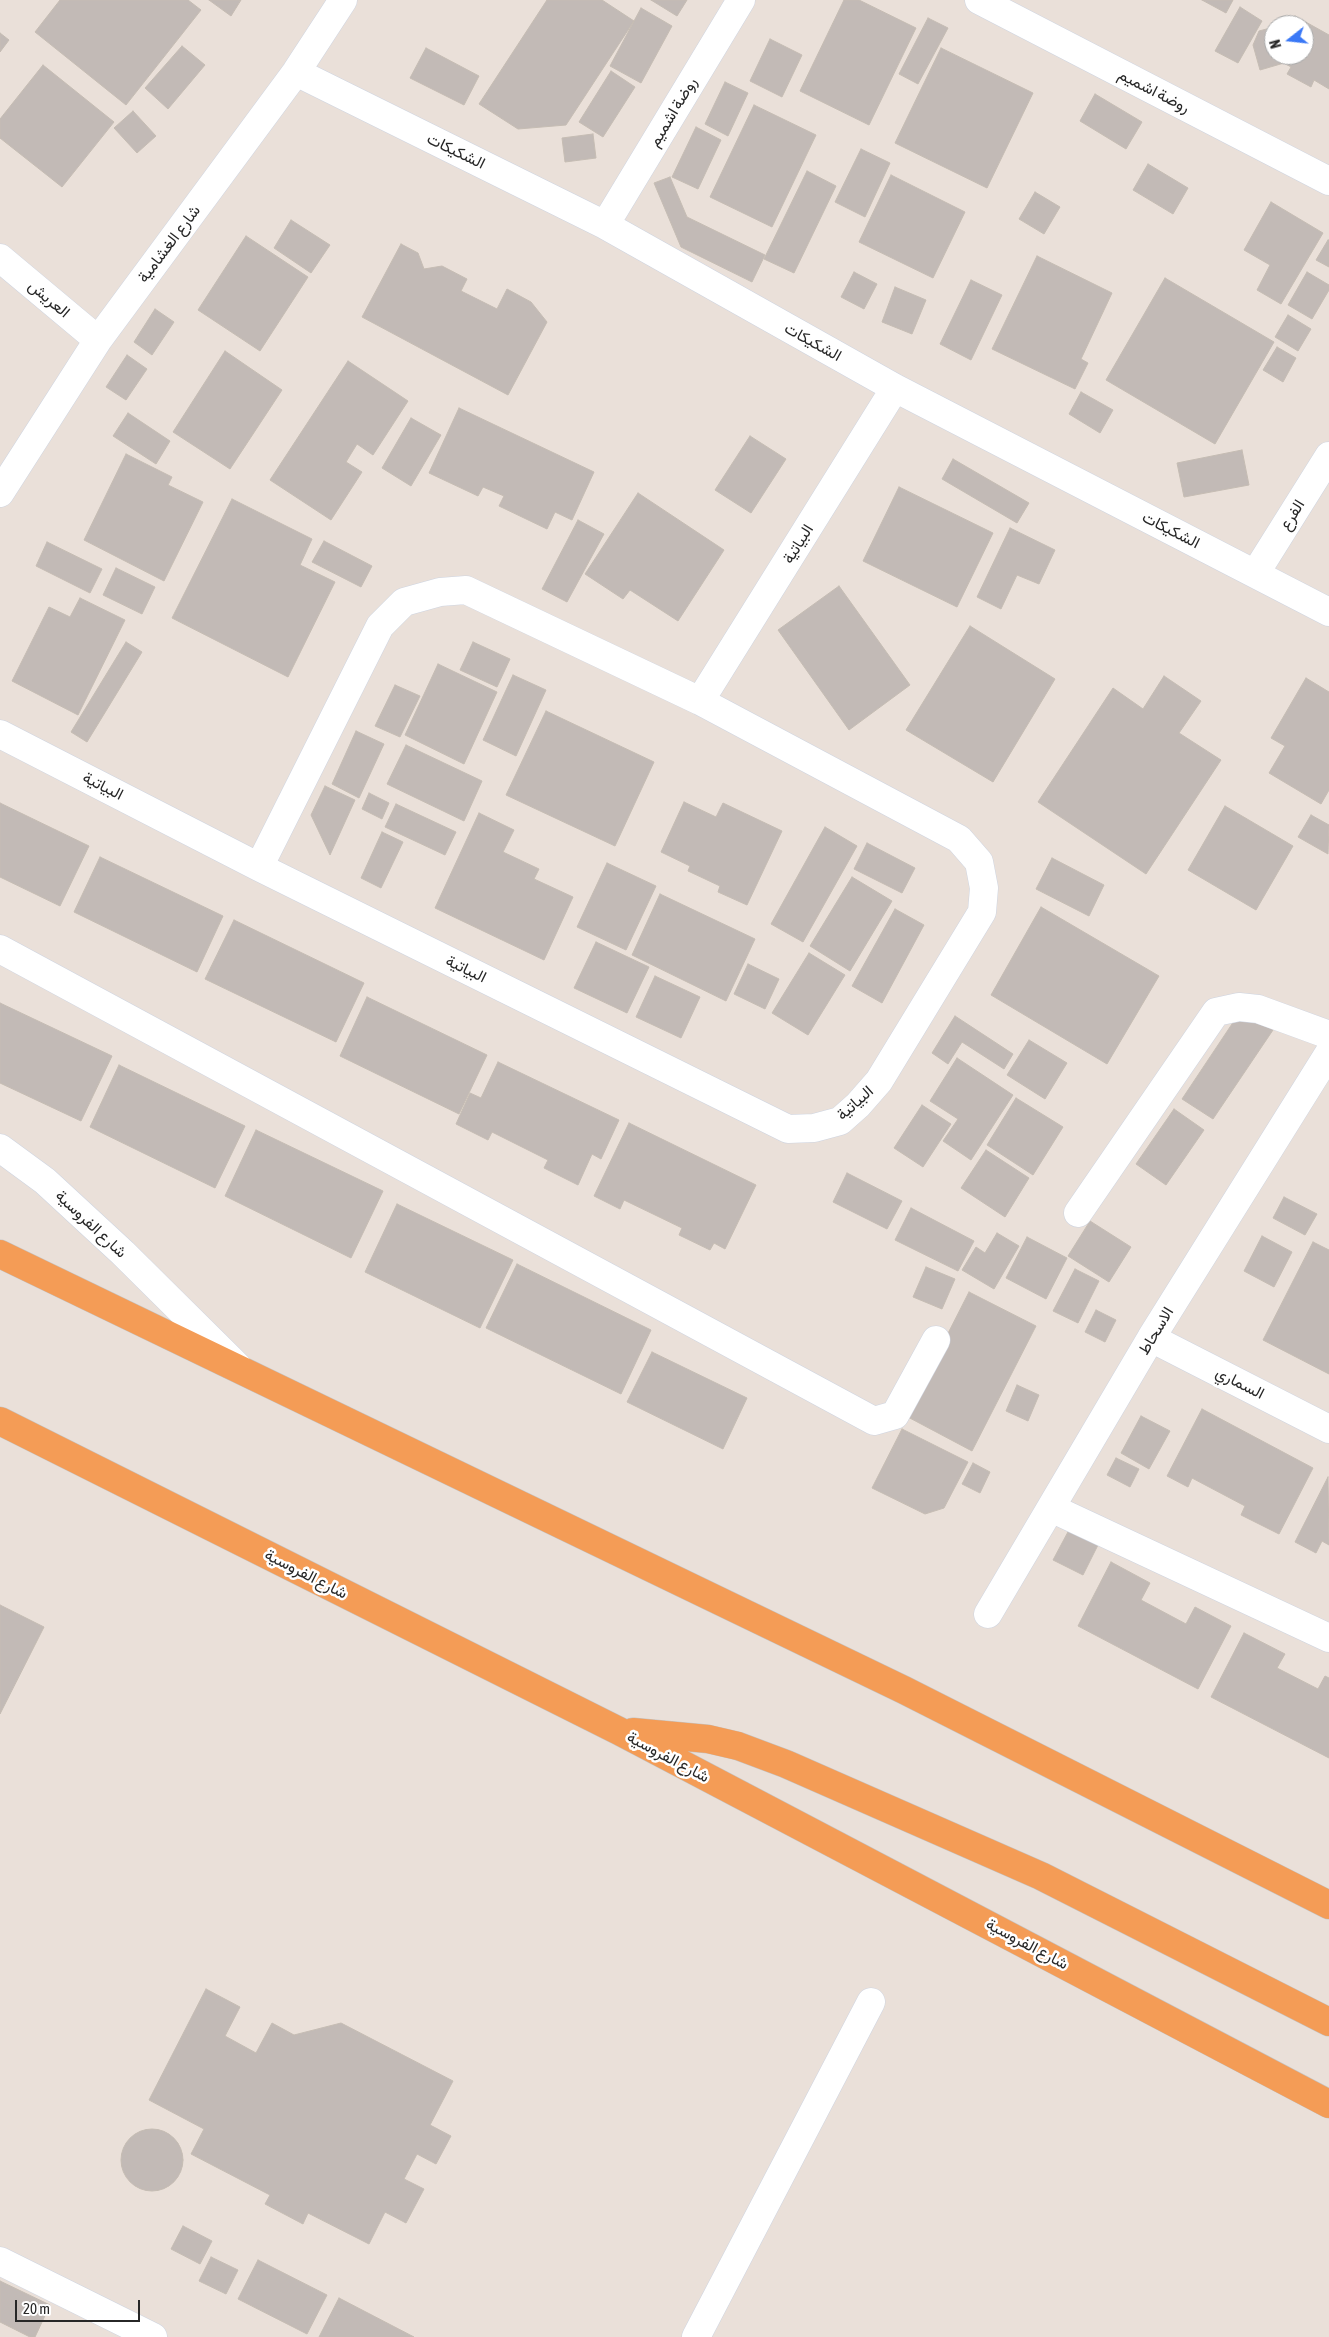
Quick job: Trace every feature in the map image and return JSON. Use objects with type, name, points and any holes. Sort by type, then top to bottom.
[{"type":"highway","name":"شارع الفروسية","points":[[0,1254],[904,1690],[1329,1905]]},
{"type":"highway","name":"شارع الفروسية","points":[[0,1421],[619,1731],[1329,2104]]},
{"type":"highway","points":[[619,1731],[708,1739],[738,1746],[786,1764],[1041,1876],[1329,2022]]},
{"type":"street","name":"شارع الغشامية","points":[[0,493],[98,340],[296,72],[343,0]]},
{"type":"street","name":"روضة اشميم","points":[[605,225],[741,0]]},
{"type":"street","name":"روضة اشميم","points":[[979,0],[1329,181]]},
{"type":"street","name":"الشكيكات","points":[[296,72],[605,225],[895,388],[1329,612]]},
{"type":"street","name":"العريش","points":[[0,258],[98,340]]},
{"type":"street","name":"البياتية","points":[[700,701],[895,388]]},
{"type":"street","name":"الفرع","points":[[1255,574],[1329,456]]},
{"type":"street","name":"البياتية","points":[[0,734],[260,867],[788,1128],[814,1128],[840,1121],[858,1105],[879,1081],[982,912],[984,888],[979,862],[959,839],[700,701],[466,590],[440,592],[404,602],[380,626],[260,867]]},
{"type":"street","points":[[0,949],[874,1421],[895,1415],[936,1340]]},
{"type":"street","points":[[1078,1213],[1216,1012],[1239,1007],[1258,1009],[1329,1035]]},
{"type":"street","name":"الاسحاط","points":[[988,1614],[1151,1338],[1329,1053]]},
{"type":"street","name":"شارع الفروسية","points":[[0,1148],[45,1181],[123,1252],[240,1370]]},
{"type":"street","name":"السماري","points":[[1151,1338],[1329,1428]]},
{"type":"street","points":[[1051,1508],[1329,1638]]},
{"type":"street","points":[[696,2337],[871,2002]]},
{"type":"street","points":[[0,2261],[153,2337]]},
{"type":"building","points":[[60,0],[188,0],[201,10],[126,105],[35,32]]},
{"type":"building","points":[[209,0],[241,0],[231,16]]},
{"type":"building","points":[[547,0],[602,0],[634,21],[566,125],[518,129],[479,104]]},
{"type":"building","points":[[651,0],[687,0],[677,16]]},
{"type":"building","points":[[844,0],[859,0],[916,28],[869,125],[800,91]]},
{"type":"building","points":[[1202,0],[1233,0],[1226,13]]},
{"type":"building","points":[[1240,7],[1262,21],[1238,63],[1215,51]]},
{"type":"building","points":[[641,8],[672,26],[641,83],[610,66]]},
{"type":"building","points":[[928,18],[948,28],[918,84],[899,74]]},
{"type":"building","points":[[1314,27],[1329,35],[1329,89],[1314,80],[1311,87],[1287,74],[1291,67],[1288,65],[1314,65]]},
{"type":"building","points":[[1264,30],[1264,65],[1277,65],[1260,70],[1253,45],[1259,31]]},
{"type":"building","points":[[0,33],[9,40],[0,52]]},
{"type":"building","points":[[770,39],[802,55],[782,97],[750,81]]},
{"type":"building","points":[[182,46],[205,65],[168,109],[145,88]]},
{"type":"building","points":[[426,48],[479,76],[464,105],[410,78]]},
{"type":"building","points":[[941,48],[1033,93],[987,188],[895,143]]},
{"type":"building","points":[[43,65],[114,122],[62,187],[0,138],[0,119]]},
{"type":"building","points":[[611,71],[635,87],[603,137],[579,122]]},
{"type":"building","points":[[725,82],[748,93],[728,136],[705,124]]},
{"type":"building","points":[[1095,94],[1142,122],[1126,149],[1080,121]]},
{"type":"building","points":[[754,105],[816,135],[772,227],[710,197]]},
{"type":"building","points":[[133,111],[156,136],[137,153],[114,128]]},
{"type":"building","points":[[696,127],[721,140],[698,189],[672,177]]},
{"type":"building","points":[[593,134],[596,158],[565,162],[562,138]]},
{"type":"building","points":[[861,149],[890,163],[865,217],[835,202]]},
{"type":"building","points":[[1148,164],[1188,188],[1173,214],[1133,190]]},
{"type":"building","points":[[807,171],[836,186],[794,273],[764,259]]},
{"type":"building","points":[[891,175],[965,212],[933,278],[859,242]]},
{"type":"building","points":[[670,177],[687,217],[765,255],[752,282],[681,247],[654,183]]},
{"type":"building","points":[[1035,192],[1060,207],[1044,234],[1019,219]]},
{"type":"building","points":[[1271,202],[1323,233],[1281,304],[1257,290],[1270,265],[1244,250]]},
{"type":"building","points":[[291,220],[330,245],[311,273],[274,248]]},
{"type":"building","points":[[246,236],[308,277],[260,351],[198,310]]},
{"type":"building","points":[[1329,240],[1329,267],[1316,260]]},
{"type":"building","points":[[401,244],[418,253],[424,269],[442,266],[467,279],[461,291],[497,309],[507,289],[531,302],[547,322],[508,395],[362,317]]},
{"type":"building","points":[[1037,256],[1112,293],[1081,359],[1088,363],[1075,389],[992,349]]},
{"type":"building","points":[[854,272],[877,284],[864,309],[841,297]]},
{"type":"building","points":[[1307,272],[1329,285],[1329,290],[1312,319],[1288,305]]},
{"type":"building","points":[[1165,278],[1274,342],[1215,444],[1106,380]]},
{"type":"building","points":[[971,280],[1002,295],[971,360],[940,344]]},
{"type":"building","points":[[895,287],[926,300],[912,334],[882,322]]},
{"type":"building","points":[[155,309],[174,322],[152,355],[134,342]]},
{"type":"building","points":[[1288,315],[1311,329],[1298,351],[1275,337]]},
{"type":"building","points":[[1277,347],[1296,358],[1283,382],[1263,370]]},
{"type":"building","points":[[225,351],[282,390],[230,469],[173,432]]},
{"type":"building","points":[[127,355],[147,369],[126,400],[106,387]]},
{"type":"building","points":[[348,361],[408,401],[373,455],[357,444],[346,462],[362,472],[331,520],[270,480]]},
{"type":"building","points":[[1081,392],[1113,410],[1100,433],[1069,414]]},
{"type":"building","points":[[459,408],[594,472],[572,520],[555,512],[547,529],[499,506],[504,496],[483,487],[478,496],[429,473]]},
{"type":"building","points":[[128,413],[170,441],[156,464],[113,436]]},
{"type":"building","points":[[411,418],[441,435],[411,486],[382,468]]},
{"type":"building","points":[[750,436],[786,459],[751,513],[715,490]]},
{"type":"building","points":[[1242,450],[1249,485],[1184,497],[1177,463]]},
{"type":"building","points":[[126,454],[172,477],[168,485],[203,502],[164,581],[84,540]]},
{"type":"building","points":[[953,459],[1029,503],[1017,523],[942,479]]},
{"type":"building","points":[[899,487],[993,533],[957,607],[863,561]]},
{"type":"building","points":[[638,493],[724,550],[678,621],[630,590],[623,599],[585,574]]},
{"type":"building","points":[[232,499],[312,539],[300,565],[335,582],[288,677],[172,618]]},
{"type":"building","points":[[578,520],[604,534],[567,602],[542,589]]},
{"type":"building","points":[[1010,528],[1055,550],[1039,584],[1017,575],[1001,609],[977,597]]},
{"type":"building","points":[[324,541],[372,566],[361,587],[312,562]]},
{"type":"building","points":[[47,542],[102,569],[90,593],[36,566]]},
{"type":"building","points":[[116,568],[155,587],[142,614],[103,595]]},
{"type":"building","points":[[839,586],[910,685],[849,730],[778,630]]},
{"type":"building","points":[[80,598],[125,620],[78,715],[12,681],[49,607],[70,617]]},
{"type":"building","points":[[970,626],[1055,679],[993,782],[906,730]]},
{"type":"building","points":[[126,642],[142,652],[87,742],[71,732]]},
{"type":"building","points":[[473,642],[510,659],[497,687],[460,670]]},
{"type":"building","points":[[438,664],[497,692],[464,764],[405,735]]},
{"type":"building","points":[[513,675],[546,690],[516,756],[483,740]]},
{"type":"building","points":[[1164,676],[1201,701],[1179,733],[1221,760],[1146,874],[1038,802],[1113,688],[1143,709]]},
{"type":"building","points":[[1306,678],[1329,692],[1329,790],[1321,804],[1269,773],[1285,746],[1271,738]]},
{"type":"building","points":[[395,685],[420,696],[400,737],[375,726]]},
{"type":"building","points":[[546,711],[654,762],[615,846],[506,795]]},
{"type":"building","points":[[356,731],[384,744],[359,798],[332,784]]},
{"type":"building","points":[[406,745],[482,781],[464,821],[387,784]]},
{"type":"building","points":[[325,786],[355,800],[330,855],[311,815]]},
{"type":"building","points":[[369,793],[389,803],[382,819],[362,809]]},
{"type":"building","points":[[684,802],[716,817],[723,803],[782,831],[747,905],[718,892],[720,886],[688,871],[690,866],[661,852]]},
{"type":"building","points":[[0,803],[89,846],[60,906],[0,877]]},
{"type":"building","points":[[396,804],[456,832],[445,855],[385,827]]},
{"type":"building","points":[[1225,806],[1293,846],[1256,910],[1188,870]]},
{"type":"building","points":[[479,813],[514,830],[503,852],[539,869],[534,879],[573,897],[544,960],[435,908]]},
{"type":"building","points":[[1311,815],[1329,825],[1328,854],[1298,837]]},
{"type":"building","points":[[825,827],[857,846],[803,942],[771,924]]},
{"type":"building","points":[[382,832],[403,842],[381,888],[361,878]]},
{"type":"building","points":[[867,843],[915,868],[902,893],[854,869]]},
{"type":"building","points":[[100,857],[223,916],[197,972],[74,912]]},
{"type":"building","points":[[1052,858],[1104,885],[1089,916],[1036,889]]},
{"type":"building","points":[[607,863],[656,886],[626,950],[577,927]]},
{"type":"building","points":[[852,877],[892,901],[850,971],[810,946]]},
{"type":"building","points":[[660,894],[755,939],[726,1001],[632,955]]},
{"type":"building","points":[[1041,907],[1159,976],[1107,1064],[991,995]]},
{"type":"building","points":[[895,909],[924,925],[882,1003],[852,986]]},
{"type":"building","points":[[234,920],[364,983],[336,1042],[205,979]]},
{"type":"building","points":[[596,942],[649,967],[627,1013],[574,988]]},
{"type":"building","points":[[809,953],[845,975],[808,1035],[772,1013]]},
{"type":"building","points":[[748,964],[779,979],[765,1009],[734,994]]},
{"type":"building","points":[[655,976],[700,997],[681,1038],[636,1017]]},
{"type":"building","points":[[367,997],[487,1055],[459,1114],[340,1056]]},
{"type":"building","points":[[0,1003],[112,1056],[81,1121],[0,1083]]},
{"type":"building","points":[[1242,1009],[1273,1030],[1213,1119],[1182,1099]]},
{"type":"building","points":[[955,1016],[1013,1054],[1004,1069],[962,1042],[948,1064],[932,1053]]},
{"type":"building","points":[[1029,1040],[1067,1063],[1045,1099],[1007,1075]]},
{"type":"building","points":[[957,1058],[1013,1095],[971,1160],[943,1141],[958,1119],[930,1101]]},
{"type":"building","points":[[498,1062],[619,1120],[601,1159],[592,1154],[578,1185],[544,1168],[548,1160],[492,1132],[488,1140],[456,1124],[470,1093],[481,1098]]},
{"type":"building","points":[[119,1065],[245,1126],[215,1188],[90,1127]]},
{"type":"building","points":[[1016,1098],[1063,1127],[1033,1175],[987,1145]]},
{"type":"building","points":[[922,1105],[951,1124],[923,1167],[894,1148]]},
{"type":"building","points":[[1174,1109],[1204,1130],[1166,1185],[1136,1164]]},
{"type":"building","points":[[629,1123],[756,1185],[725,1249],[714,1243],[710,1250],[679,1235],[682,1228],[624,1200],[620,1209],[594,1196]]},
{"type":"building","points":[[256,1130],[383,1191],[351,1258],[225,1196]]},
{"type":"building","points":[[986,1150],[1029,1178],[1005,1217],[961,1188]]},
{"type":"building","points":[[847,1173],[902,1201],[887,1229],[833,1202]]},
{"type":"building","points":[[1284,1197],[1317,1214],[1305,1235],[1273,1218]]},
{"type":"building","points":[[397,1204],[513,1260],[480,1328],[365,1272]]},
{"type":"building","points":[[911,1208],[974,1241],[958,1271],[895,1240]]},
{"type":"building","points":[[1090,1221],[1131,1247],[1109,1282],[1068,1256]]},
{"type":"building","points":[[997,1233],[1019,1246],[994,1289],[962,1270],[976,1247],[985,1253]]},
{"type":"building","points":[[1262,1236],[1292,1252],[1274,1287],[1244,1271]]},
{"type":"building","points":[[1027,1237],[1067,1258],[1046,1299],[1006,1278]]},
{"type":"building","points":[[1313,1242],[1329,1250],[1329,1374],[1263,1340]]},
{"type":"building","points":[[517,1264],[651,1330],[621,1394],[486,1328]]},
{"type":"building","points":[[926,1267],[955,1279],[942,1309],[913,1297]]},
{"type":"building","points":[[1075,1269],[1099,1281],[1078,1323],[1053,1311]]},
{"type":"building","points":[[969,1292],[1036,1326],[972,1451],[906,1416]]},
{"type":"building","points":[[1096,1310],[1116,1320],[1105,1342],[1085,1332]]},
{"type":"building","points":[[652,1352],[747,1398],[723,1449],[627,1402]]},
{"type":"building","points":[[1017,1385],[1039,1395],[1028,1421],[1006,1411]]},
{"type":"building","points":[[1202,1409],[1313,1468],[1279,1534],[1241,1515],[1245,1506],[1192,1478],[1188,1487],[1167,1476]]},
{"type":"building","points":[[1141,1416],[1170,1431],[1149,1469],[1121,1453]]},
{"type":"building","points":[[902,1429],[968,1462],[944,1508],[925,1514],[872,1488]]},
{"type":"building","points":[[1116,1458],[1139,1469],[1130,1487],[1107,1475]]},
{"type":"building","points":[[973,1463],[990,1472],[980,1493],[962,1484]]},
{"type":"building","points":[[1328,1477],[1329,1545],[1322,1541],[1316,1553],[1295,1542]]},
{"type":"building","points":[[1069,1530],[1098,1545],[1083,1575],[1053,1560]]},
{"type":"building","points":[[1111,1562],[1150,1583],[1141,1600],[1186,1624],[1195,1607],[1231,1626],[1198,1689],[1078,1626]]},
{"type":"building","points":[[0,1605],[44,1627],[0,1714]]},
{"type":"building","points":[[1244,1633],[1285,1654],[1277,1668],[1318,1689],[1325,1676],[1329,1678],[1329,1758],[1211,1697]]},
{"type":"building","points":[[206,1989],[240,2007],[225,2036],[256,2053],[272,2023],[294,2035],[341,2023],[453,2081],[430,2125],[451,2136],[436,2164],[417,2154],[404,2179],[424,2189],[406,2223],[385,2212],[369,2244],[308,2213],[303,2224],[265,2204],[270,2195],[191,2154],[204,2129],[149,2100]]},
{"type":"building","points":[[152,2129],[164,2131],[174,2138],[181,2148],[183,2160],[181,2172],[174,2182],[164,2189],[152,2191],[140,2189],[130,2182],[123,2172],[121,2160],[123,2148],[130,2138],[140,2131]]},
{"type":"building","points":[[183,2226],[212,2241],[200,2264],[171,2249]]},
{"type":"building","points":[[211,2257],[238,2270],[226,2294],[199,2281]]},
{"type":"building","points":[[258,2260],[327,2295],[307,2334],[238,2299]]},
{"type":"building","points":[[0,2281],[50,2305],[35,2337],[30,2337],[0,2322]]},
{"type":"building","points":[[339,2298],[414,2337],[319,2337]]}]
